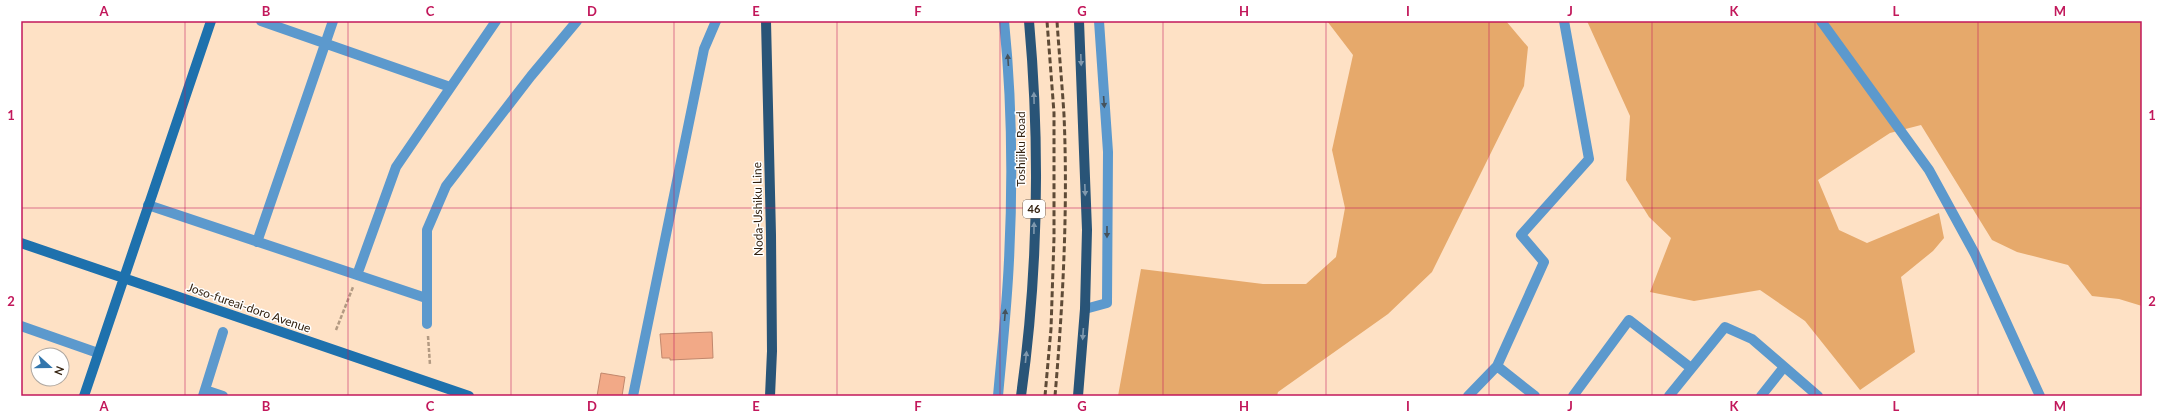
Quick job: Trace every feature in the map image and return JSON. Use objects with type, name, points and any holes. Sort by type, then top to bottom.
[{"type":"main road","name":"Noda-Ushiku Line","points":[[766,21],[771,243],[772,351],[770,396]]},
{"type":"main road","name":"Toshijiku Road","points":[[1021,396],[1026,358],[1033,262],[1035,160],[1034,72],[1029,21]]},
{"type":"main road","points":[[1078,396],[1085,309],[1087,230],[1079,21]]},
{"type":"street","points":[[84,396],[211,21]]},
{"type":"street","points":[[261,21],[450,87]]},
{"type":"street","points":[[257,242],[333,21]]},
{"type":"street","points":[[357,275],[396,167],[496,21]]},
{"type":"street","points":[[427,324],[427,230],[446,186],[531,76],[577,21]]},
{"type":"street","points":[[633,396],[704,49],[716,21]]},
{"type":"street","points":[[998,396],[1009,260],[1011,174],[1008,62],[1004,21]]},
{"type":"street","points":[[1085,309],[1107,303],[1108,152],[1099,21]]},
{"type":"street","points":[[1468,396],[1497,366],[1544,262],[1521,235],[1590,159],[1564,21]]},
{"type":"street","points":[[1821,21],[1929,170],[1975,254],[2040,396]]},
{"type":"street","points":[[148,206],[426,298]]},
{"type":"street","name":"Joso-fureai-doro Avenue","points":[[21,243],[452,393],[469,396]]},
{"type":"street","points":[[1573,396],[1629,320],[1691,368]]},
{"type":"street","points":[[21,326],[98,353]]},
{"type":"street","points":[[1669,396],[1725,327],[1752,339],[1818,396]]},
{"type":"street","points":[[223,396],[204,393],[224,332]]},
{"type":"street","points":[[1497,366],[1535,396]]},
{"type":"street","points":[[1761,396],[1784,367]]},
{"type":"path","points":[[336,330],[357,275]]},
{"type":"path","points":[[427,324],[430,365]]},
{"type":"shaded area","points":[[1327,21],[1506,21],[1528,47],[1524,86],[1432,272],[1388,314],[1278,392],[1277,396],[1118,396],[1141,269],[1263,284],[1306,284],[1336,257],[1345,208],[1332,150],[1353,55]]},
{"type":"shaded area","points":[[1587,21],[2142,21],[2142,306],[2119,299],[2092,296],[2068,265],[2017,252],[1992,240],[1921,125],[1890,133],[1818,180],[1839,230],[1867,243],[1939,213],[1944,238],[1933,251],[1901,277],[1915,352],[1860,390],[1805,321],[1760,290],[1694,301],[1650,292],[1671,238],[1649,217],[1626,180],[1630,116]]},
{"type":"building","points":[[712,332],[713,358],[670,360],[670,358],[662,358],[660,334]]},
{"type":"building","points":[[601,373],[625,377],[622,396],[597,396]]},
{"type":"railway","points":[[1045,396],[1051,329],[1054,238],[1054,113],[1047,21]]},
{"type":"railway","points":[[1055,396],[1065,220],[1064,115],[1057,21]]}]
